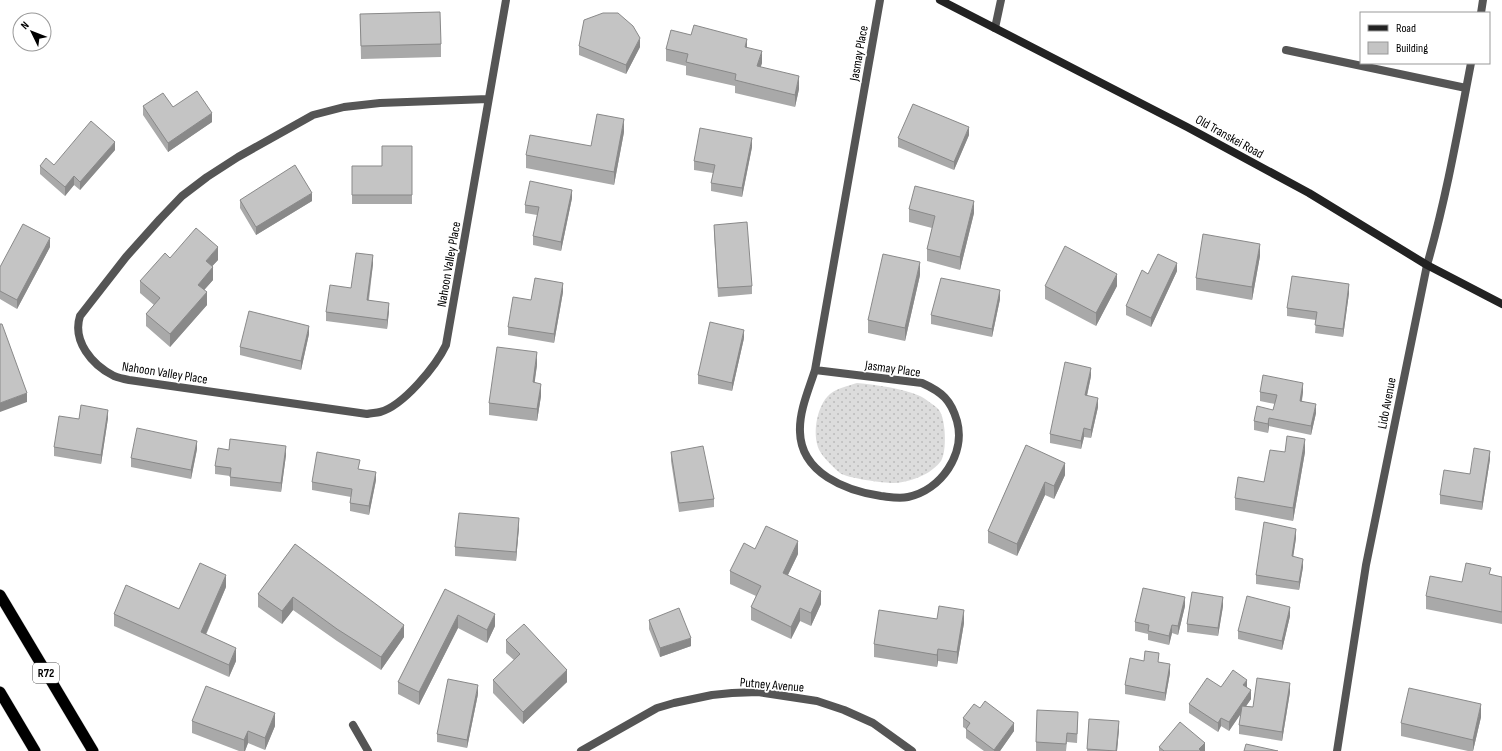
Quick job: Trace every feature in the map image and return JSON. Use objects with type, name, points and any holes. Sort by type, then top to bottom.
[{"type":"highway","name":"R72","points":[[0,595],[93,751]]},
{"type":"highway","points":[[0,692],[34,751]]},
{"type":"main road","name":"Old Transkei Road","points":[[940,0],[1187,126],[1308,193],[1427,265],[1502,304]]},
{"type":"street","name":"Nahoon Valley Place","points":[[488,99],[380,103],[344,107],[313,116],[207,177],[182,196],[160,219],[126,257],[80,316],[77,325],[78,333],[84,349],[93,361],[103,369],[115,376],[129,380],[367,414],[380,412],[391,407],[424,377],[441,356],[446,345],[506,0]]},
{"type":"street","name":"Jasmay Place","points":[[815,370],[922,383],[943,394],[954,412],[960,435],[955,458],[949,468],[930,487],[919,494],[895,498],[873,495],[850,488],[827,478],[806,456],[800,432],[802,411],[815,370],[880,0]]},
{"type":"street","points":[[995,28],[1001,0]]},
{"type":"street","points":[[1481,12],[1483,0]]},
{"type":"street","points":[[1286,50],[1466,88]]},
{"type":"street","name":"Lido Avenue","points":[[1337,751],[1366,565],[1427,265],[1442,208],[1471,64]]},
{"type":"street","name":"Putney Avenue","points":[[581,751],[652,711],[674,703],[712,695],[758,692],[817,701],[844,710],[873,723],[912,751]]},
{"type":"street","points":[[354,725],[368,751]]},
{"type":"shaded area","points":[[857,383],[889,387],[913,393],[922,397],[939,410],[943,420],[945,443],[943,457],[932,470],[914,479],[896,483],[888,483],[844,475],[827,460],[821,453],[816,439],[816,422],[821,406],[825,399],[836,390]]},
{"type":"building","points":[[440,12],[441,44],[361,46],[360,14]]},
{"type":"building","points":[[603,13],[618,13],[633,26],[640,38],[626,65],[579,46],[584,20]]},
{"type":"building","points":[[694,25],[747,39],[745,47],[762,51],[757,66],[799,76],[795,95],[735,80],[736,74],[686,62],[688,54],[666,49],[671,30],[691,35]]},
{"type":"building","points":[[197,91],[212,113],[168,143],[143,106],[163,93],[173,107]]},
{"type":"building","points":[[913,104],[969,127],[954,162],[898,138]]},
{"type":"building","points":[[597,114],[624,119],[614,172],[526,155],[530,135],[591,146]]},
{"type":"building","points":[[91,121],[115,142],[80,182],[74,176],[65,187],[40,166],[46,158],[54,165]]},
{"type":"building","points":[[700,128],[752,138],[742,188],[711,183],[715,165],[694,161]]},
{"type":"building","points":[[382,146],[412,146],[412,195],[352,195],[352,166],[382,166]]},
{"type":"building","points":[[295,165],[312,193],[256,227],[240,200]]},
{"type":"building","points":[[530,181],[572,190],[561,242],[533,236],[539,207],[525,205]]},
{"type":"building","points":[[915,186],[974,201],[960,257],[927,249],[935,216],[909,209]]},
{"type":"building","points":[[747,222],[752,286],[718,288],[714,225]]},
{"type":"building","points":[[23,224],[50,238],[17,300],[0,291],[0,267]]},
{"type":"building","points":[[196,228],[218,247],[206,261],[213,267],[198,285],[207,292],[170,334],[146,314],[160,298],[140,281],[165,253],[170,258]]},
{"type":"building","points":[[1203,234],[1260,244],[1252,287],[1196,278]]},
{"type":"building","points":[[1065,246],[1117,274],[1096,313],[1045,286]]},
{"type":"building","points":[[356,253],[373,255],[367,300],[389,303],[387,320],[326,312],[330,285],[351,288]]},
{"type":"building","points":[[883,254],[920,262],[905,328],[868,320]]},
{"type":"building","points":[[1158,254],[1177,263],[1151,318],[1126,306],[1142,270],[1148,274]]},
{"type":"building","points":[[1292,276],[1349,284],[1343,329],[1315,325],[1317,312],[1287,308]]},
{"type":"building","points":[[535,278],[563,283],[554,334],[508,327],[513,297],[531,300]]},
{"type":"building","points":[[941,278],[1000,290],[992,329],[931,315]]},
{"type":"building","points":[[249,311],[309,326],[301,361],[240,347]]},
{"type":"building","points":[[710,322],[744,330],[732,383],[698,375]]},
{"type":"building","points":[[0,324],[2,324],[27,393],[0,403]]},
{"type":"building","points":[[497,347],[537,352],[533,382],[541,384],[537,409],[489,403]]},
{"type":"building","points":[[1065,362],[1091,368],[1085,395],[1098,398],[1091,430],[1084,428],[1081,441],[1050,434]]},
{"type":"building","points":[[1263,375],[1303,383],[1300,401],[1316,404],[1311,426],[1269,418],[1268,424],[1254,421],[1257,406],[1273,410],[1277,395],[1260,392]]},
{"type":"building","points":[[81,405],[108,410],[101,455],[54,447],[59,416],[79,419]]},
{"type":"building","points":[[137,428],[197,441],[191,470],[131,458]]},
{"type":"building","points":[[1287,436],[1305,439],[1293,508],[1235,498],[1238,477],[1264,482],[1270,450],[1285,452]]},
{"type":"building","points":[[230,439],[286,446],[281,483],[230,477],[231,468],[215,466],[218,448],[229,450]]},
{"type":"building","points":[[1026,445],[1065,463],[1054,486],[1045,482],[1017,544],[988,531]]},
{"type":"building","points":[[703,446],[714,499],[679,503],[671,452]]},
{"type":"building","points":[[1474,448],[1490,451],[1482,502],[1440,495],[1444,470],[1470,474]]},
{"type":"building","points":[[317,452],[360,460],[358,469],[376,472],[369,506],[350,503],[352,489],[312,482]]},
{"type":"building","points":[[459,513],[519,518],[516,552],[455,547]]},
{"type":"building","points":[[1264,522],[1296,529],[1292,556],[1303,559],[1299,582],[1256,575]]},
{"type":"building","points":[[766,526],[798,541],[783,573],[821,591],[811,613],[800,608],[791,627],[751,607],[761,586],[730,571],[744,543],[755,549]]},
{"type":"building","points":[[295,544],[404,625],[381,657],[337,629],[293,597],[282,611],[258,594]]},
{"type":"building","points":[[200,563],[226,575],[201,632],[236,648],[229,665],[114,614],[126,585],[179,609]]},
{"type":"building","points":[[1466,563],[1491,568],[1489,574],[1502,577],[1502,612],[1426,596],[1430,576],[1462,582]]},
{"type":"building","points":[[1143,588],[1185,597],[1178,626],[1172,625],[1169,636],[1148,631],[1149,625],[1135,622]]},
{"type":"building","points":[[445,589],[495,614],[487,630],[458,615],[419,692],[398,682]]},
{"type":"building","points":[[1192,592],[1223,597],[1218,628],[1187,624]]},
{"type":"building","points":[[1247,596],[1290,607],[1282,641],[1238,631]]},
{"type":"building","points":[[939,606],[964,610],[957,652],[938,649],[937,655],[874,644],[879,610],[937,619]]},
{"type":"building","points":[[679,608],[691,638],[660,648],[649,620]]},
{"type":"building","points":[[524,624],[567,670],[523,712],[493,680],[520,654],[506,640]]},
{"type":"building","points":[[1145,651],[1159,653],[1158,662],[1170,664],[1165,693],[1125,685],[1130,658],[1144,661]]},
{"type":"building","points":[[1233,670],[1247,680],[1243,685],[1251,690],[1229,722],[1221,718],[1218,723],[1189,704],[1207,678],[1221,687]]},
{"type":"building","points":[[1257,678],[1290,683],[1282,732],[1239,725],[1242,706],[1253,707]]},
{"type":"building","points":[[448,679],[478,685],[467,740],[437,734]]},
{"type":"building","points":[[206,686],[275,713],[265,738],[248,731],[244,740],[192,721]]},
{"type":"building","points":[[1409,688],[1481,704],[1473,740],[1401,723]]},
{"type":"building","points":[[985,701],[1014,723],[994,750],[966,729],[970,723],[963,718],[974,704],[980,708]]},
{"type":"building","points":[[1037,710],[1078,712],[1077,734],[1067,733],[1066,744],[1036,742]]},
{"type":"building","points":[[1089,719],[1119,721],[1116,751],[1087,749]]},
{"type":"building","points":[[1180,722],[1205,743],[1199,749],[1201,751],[1164,751],[1159,747]]},
{"type":"building","points":[[1246,744],[1278,751],[1244,751]]}]
